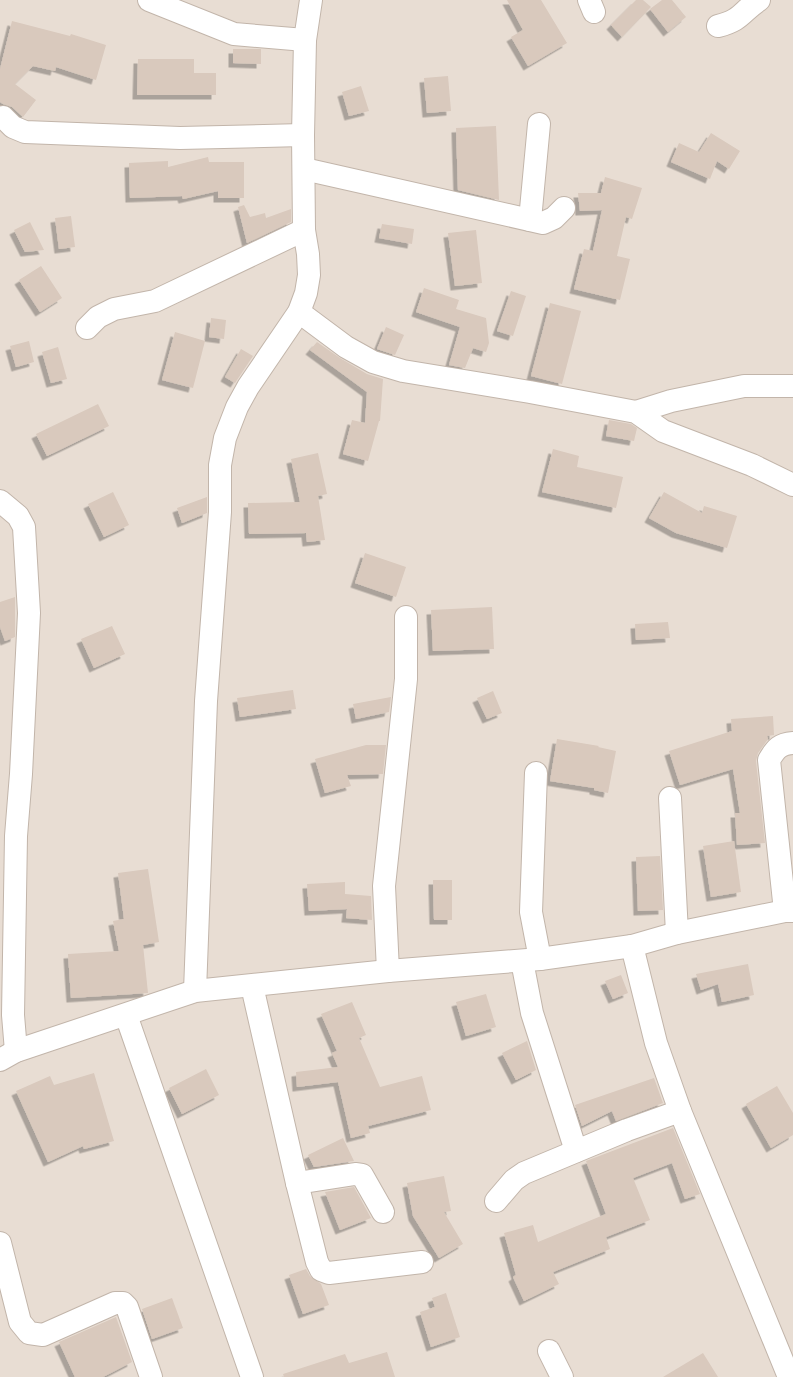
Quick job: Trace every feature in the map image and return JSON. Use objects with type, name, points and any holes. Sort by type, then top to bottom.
[{"type":"street","points":[[149,0],[234,34],[305,40]]},
{"type":"street","points":[[195,991],[206,700],[220,512],[220,465],[225,438],[237,407],[248,387],[299,312],[306,293],[309,275],[304,230],[303,135],[305,40],[311,0]]},
{"type":"street","points":[[718,26],[732,22],[759,0]]},
{"type":"street","points":[[3,117],[13,127],[25,132],[180,138],[303,135]]},
{"type":"street","points":[[530,220],[539,124]]},
{"type":"street","points":[[304,169],[543,223],[554,218],[564,208]]},
{"type":"street","points":[[87,328],[98,317],[114,309],[155,301],[304,230]]},
{"type":"street","points":[[299,312],[346,347],[373,362],[403,371],[636,412],[663,430],[752,464],[793,485]]},
{"type":"street","points":[[636,412],[671,401],[744,386],[793,386]]},
{"type":"street","points":[[0,501],[18,516],[24,527],[29,613],[22,774],[16,836],[13,1014],[8,1055],[195,991],[388,971],[531,960],[632,946],[677,933],[789,911],[769,760],[774,750],[781,744],[793,742]]},
{"type":"street","points":[[388,971],[384,886],[406,679],[406,617]]},
{"type":"street","points":[[536,774],[531,912],[532,1013],[576,1151]]},
{"type":"street","points":[[670,798],[677,933]]},
{"type":"street","points":[[632,946],[656,1043],[680,1111],[789,1377]]},
{"type":"street","points":[[252,986],[297,1183],[317,1262],[321,1270],[329,1273],[422,1262]]},
{"type":"street","points":[[126,1015],[252,1377]]},
{"type":"street","points":[[496,1201],[514,1180],[524,1173],[628,1130],[680,1111]]},
{"type":"street","points":[[297,1183],[354,1174],[362,1175],[382,1212]]},
{"type":"street","points":[[0,1243],[20,1322],[29,1333],[43,1335],[115,1303],[123,1304],[127,1307],[151,1377]]},
{"type":"street","points":[[549,1351],[562,1377]]},
{"type":"shaded area","points":[[0,0],[793,0],[793,1377],[0,1377]]},
{"type":"building","points":[[507,0],[541,0],[567,43],[528,66],[511,37],[523,30]]},
{"type":"building","points":[[636,0],[643,0],[651,7],[622,37],[611,25]]},
{"type":"building","points":[[662,0],[672,0],[686,17],[668,32],[650,9]]},
{"type":"building","points":[[12,21],[70,36],[71,34],[106,45],[96,80],[56,67],[55,71],[33,66],[15,84],[36,100],[23,117],[12,107],[0,102],[0,69]]},
{"type":"building","points":[[233,49],[261,49],[261,64],[233,63]]},
{"type":"building","points":[[138,59],[194,59],[194,73],[216,73],[216,95],[137,95]]},
{"type":"building","points":[[448,76],[451,111],[427,113],[424,78]]},
{"type":"building","points":[[361,86],[369,111],[349,116],[342,92]]},
{"type":"building","points":[[496,126],[499,200],[458,190],[456,128]]},
{"type":"building","points":[[711,133],[740,151],[729,169],[717,161],[710,179],[671,162],[679,143],[699,152]]},
{"type":"building","points":[[208,157],[209,162],[244,162],[244,198],[218,198],[218,191],[183,199],[182,196],[130,198],[129,163],[168,161],[168,167]]},
{"type":"building","points":[[605,177],[642,188],[632,219],[626,217],[617,256],[630,259],[620,300],[574,289],[584,249],[593,251],[602,210],[580,211],[578,193],[601,193]]},
{"type":"building","points":[[244,205],[250,217],[265,213],[266,218],[291,209],[291,222],[247,243],[238,207]]},
{"type":"building","points":[[71,216],[75,247],[59,249],[55,218]]},
{"type":"building","points":[[30,222],[44,250],[25,252],[14,230]]},
{"type":"building","points":[[382,224],[414,229],[412,244],[379,238]]},
{"type":"building","points":[[476,230],[482,283],[455,286],[448,233]]},
{"type":"building","points":[[41,266],[62,298],[40,312],[19,280]]},
{"type":"building","points":[[424,288],[459,300],[456,309],[486,318],[489,343],[486,352],[473,348],[465,368],[449,365],[460,327],[416,312]]},
{"type":"building","points":[[511,291],[526,296],[513,336],[497,331]]},
{"type":"building","points":[[550,303],[581,311],[562,384],[531,376]]},
{"type":"building","points":[[211,318],[226,320],[224,339],[209,337]]},
{"type":"building","points":[[386,327],[404,335],[395,355],[377,349]]},
{"type":"building","points":[[175,332],[205,341],[193,388],[162,380]]},
{"type":"building","points":[[29,341],[34,362],[16,367],[10,346]]},
{"type":"building","points":[[317,342],[367,374],[383,379],[380,421],[368,461],[343,454],[352,420],[365,423],[367,392],[310,350]]},
{"type":"building","points":[[58,347],[67,379],[51,383],[42,352]]},
{"type":"building","points":[[241,349],[253,356],[235,383],[225,377]]},
{"type":"building","points":[[98,404],[109,426],[47,456],[36,434]]},
{"type":"building","points":[[609,420],[631,424],[637,428],[634,441],[606,436]]},
{"type":"building","points":[[553,449],[579,456],[577,467],[623,477],[616,508],[542,492]]},
{"type":"building","points":[[318,453],[327,494],[318,496],[325,540],[307,542],[306,533],[249,534],[248,503],[300,502],[291,459]]},
{"type":"building","points":[[113,492],[129,525],[104,537],[88,504]]},
{"type":"building","points":[[664,492],[702,513],[704,506],[737,516],[727,548],[676,533],[649,518]]},
{"type":"building","points":[[207,497],[207,513],[182,523],[177,508]]},
{"type":"building","points":[[365,553],[406,567],[396,597],[355,583]]},
{"type":"building","points":[[15,597],[15,637],[5,641],[0,627],[0,602]]},
{"type":"building","points":[[492,607],[494,649],[433,651],[431,610]]},
{"type":"building","points":[[668,622],[670,638],[636,640],[635,624]]},
{"type":"building","points":[[112,626],[125,654],[94,668],[81,639]]},
{"type":"building","points":[[293,690],[296,709],[240,717],[237,698]]},
{"type":"building","points":[[493,691],[502,713],[487,719],[477,698]]},
{"type":"building","points":[[391,697],[389,712],[356,719],[353,704]]},
{"type":"building","points":[[773,716],[774,735],[767,736],[768,739],[758,753],[756,761],[765,843],[737,845],[735,813],[740,813],[733,769],[680,785],[669,751],[732,731],[731,719]]},
{"type":"building","points":[[557,739],[599,746],[616,751],[608,793],[594,790],[594,788],[550,781]]},
{"type":"building","points":[[366,745],[386,745],[383,774],[347,775],[351,786],[325,793],[315,759]]},
{"type":"building","points":[[734,841],[741,892],[711,897],[703,846]]},
{"type":"building","points":[[660,856],[663,910],[638,911],[636,857]]},
{"type":"building","points":[[148,869],[159,942],[143,945],[148,993],[71,998],[68,954],[119,951],[113,921],[124,919],[118,873]]},
{"type":"building","points":[[433,880],[452,880],[452,920],[434,920]]},
{"type":"building","points":[[345,882],[345,894],[371,896],[372,920],[346,918],[347,909],[309,911],[307,884]]},
{"type":"building","points":[[748,964],[754,995],[722,1002],[718,984],[701,990],[696,974]]},
{"type":"building","points":[[621,975],[628,993],[613,999],[605,981]]},
{"type":"building","points":[[486,994],[496,1027],[466,1036],[456,1002]]},
{"type":"building","points":[[352,1002],[366,1035],[359,1038],[380,1087],[422,1076],[431,1110],[368,1126],[370,1133],[351,1138],[338,1082],[297,1087],[296,1072],[338,1067],[332,1053],[337,1051],[321,1014]]},
{"type":"building","points":[[527,1041],[536,1070],[516,1080],[502,1053]]},
{"type":"building","points":[[206,1069],[219,1095],[182,1114],[169,1088]]},
{"type":"building","points":[[94,1073],[114,1141],[84,1149],[83,1146],[48,1162],[16,1091],[50,1076],[54,1085]]},
{"type":"building","points":[[654,1078],[663,1103],[616,1121],[612,1111],[582,1126],[575,1105]]},
{"type":"building","points":[[777,1086],[793,1113],[793,1135],[771,1148],[746,1104]]},
{"type":"building","points":[[673,1128],[700,1194],[685,1199],[672,1163],[633,1178],[650,1220],[606,1237],[610,1249],[553,1272],[559,1284],[524,1301],[513,1277],[516,1275],[504,1233],[533,1225],[538,1242],[606,1214],[586,1161]]},
{"type":"building","points":[[343,1138],[354,1161],[314,1167],[308,1155]]},
{"type":"building","points":[[444,1176],[451,1211],[444,1212],[463,1244],[439,1258],[413,1216],[407,1183]]},
{"type":"building","points":[[354,1187],[371,1218],[340,1230],[325,1192]]},
{"type":"building","points":[[306,1269],[310,1276],[321,1284],[329,1305],[303,1314],[289,1275]]},
{"type":"building","points":[[446,1293],[460,1337],[431,1347],[420,1312],[435,1307],[432,1298]]},
{"type":"building","points":[[172,1298],[183,1328],[152,1339],[142,1309]]},
{"type":"building","points":[[116,1317],[132,1362],[103,1377],[75,1377],[59,1342]]},
{"type":"building","points":[[387,1352],[395,1377],[284,1377],[283,1374],[345,1354],[349,1363]]},
{"type":"building","points":[[703,1353],[718,1377],[663,1377]]}]
